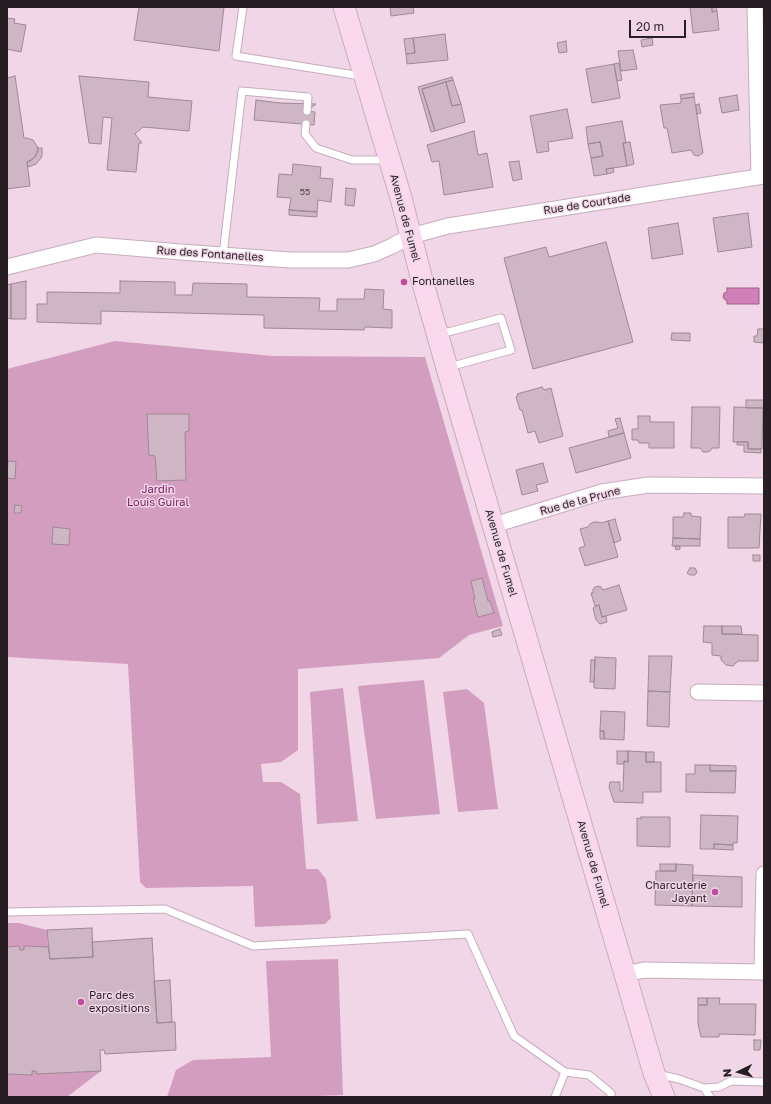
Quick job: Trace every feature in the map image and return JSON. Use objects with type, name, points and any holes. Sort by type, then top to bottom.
[{"type":"main road","name":"Avenue de Fumel","points":[[344,7],[401,198],[422,280],[493,526],[654,1073],[664,1097]]},
{"type":"street","points":[[755,7],[760,25],[762,176]]},
{"type":"street","name":"Rue de Courtade","points":[[411,236],[448,226],[762,176]]},
{"type":"street","name":"Rue des Fontanelles","points":[[7,267],[96,245],[290,260],[348,260],[374,254],[411,236]]},
{"type":"street","name":"Rue de la Prune","points":[[493,526],[602,492],[648,485],[764,486]]},
{"type":"street","points":[[698,692],[764,693]]},
{"type":"street","points":[[625,974],[644,970],[763,972],[764,874]]},
{"type":"lane","points":[[243,7],[236,56],[364,77]]},
{"type":"lane","points":[[223,255],[242,91],[308,97],[307,111]]},
{"type":"lane","points":[[306,124],[305,134],[316,148],[352,160],[389,160]]},
{"type":"lane","points":[[438,334],[501,318],[511,350],[447,368]]},
{"type":"lane","points":[[7,912],[165,909],[253,946],[468,934],[514,1036],[564,1072],[589,1075],[611,1093],[611,1097]]},
{"type":"lane","points":[[555,1097],[564,1072]]},
{"type":"lane","points":[[654,1073],[679,1079],[704,1088],[719,1087],[731,1081],[764,1082]]},
{"type":"lane","points":[[704,1088],[710,1097]]},
{"type":"green space","name":"Jardin Louis Guiral","points":[[115,341],[273,356],[425,357],[503,626],[469,635],[439,658],[298,669],[298,750],[281,762],[261,764],[263,782],[281,782],[300,794],[306,869],[318,869],[326,879],[331,918],[325,924],[255,927],[253,886],[146,888],[140,882],[128,664],[7,657],[7,369]]},
{"type":"green space","points":[[424,680],[440,814],[376,819],[358,686]]},
{"type":"green space","points":[[343,688],[358,821],[317,824],[310,692]]},
{"type":"green space","points":[[467,689],[484,703],[498,809],[458,812],[443,692]]},
{"type":"green space","points":[[7,923],[19,923],[47,930],[48,947],[24,946],[24,950],[20,950],[19,946],[7,947]]},
{"type":"green space","points":[[338,959],[343,1095],[290,1097],[167,1097],[176,1070],[193,1060],[271,1057],[266,961]]},
{"type":"green space","points":[[36,1071],[37,1074],[101,1071],[67,1097],[7,1097],[7,1074]]},
{"type":"shaded area","points":[[727,288],[759,288],[759,304],[727,304],[727,301],[723,297],[724,293],[727,292]]},
{"type":"building","points":[[139,7],[224,7],[219,51],[134,40]]},
{"type":"building","points":[[390,7],[413,7],[414,13],[391,16]]},
{"type":"building","points":[[690,7],[712,7],[712,12],[717,11],[719,30],[693,33]]},
{"type":"building","points":[[712,7],[716,7],[717,11],[712,12]]},
{"type":"building","points":[[7,18],[15,19],[14,23],[26,25],[21,52],[7,49]]},
{"type":"building","points":[[445,34],[448,60],[407,64],[406,54],[415,53],[413,38]]},
{"type":"building","points":[[413,38],[415,53],[406,54],[404,39]]},
{"type":"building","points":[[652,38],[653,45],[642,47],[641,40]]},
{"type":"building","points":[[566,41],[567,52],[559,53],[557,43]]},
{"type":"building","points":[[633,50],[637,69],[621,71],[618,51]]},
{"type":"building","points":[[619,63],[622,80],[617,81],[614,64]]},
{"type":"building","points":[[614,64],[620,98],[592,103],[586,69]]},
{"type":"building","points":[[15,76],[24,138],[33,140],[38,151],[34,158],[27,162],[30,186],[7,189],[7,78]]},
{"type":"building","points":[[79,76],[149,82],[148,97],[192,101],[189,131],[143,127],[135,134],[142,143],[139,143],[136,172],[107,170],[112,118],[103,117],[101,144],[89,143]]},
{"type":"building","points":[[452,77],[453,80],[422,89],[435,131],[431,132],[418,87]]},
{"type":"building","points":[[453,80],[461,104],[452,106],[446,82]]},
{"type":"building","points":[[446,82],[452,106],[461,104],[465,122],[435,131],[422,89]]},
{"type":"building","points":[[694,93],[694,97],[681,99],[680,95]]},
{"type":"building","points":[[737,95],[739,110],[722,113],[719,98]]},
{"type":"building","points":[[694,97],[703,153],[698,156],[694,155],[691,150],[672,153],[667,128],[664,128],[660,105],[681,103],[681,99]]},
{"type":"building","points":[[256,100],[280,103],[316,104],[307,111],[315,112],[314,125],[254,120]]},
{"type":"building","points":[[699,104],[701,113],[697,114],[696,105]]},
{"type":"building","points":[[567,109],[573,138],[548,142],[549,151],[537,153],[530,116]]},
{"type":"building","points":[[622,121],[626,143],[623,143],[627,166],[606,169],[607,174],[594,176],[591,158],[603,156],[600,142],[588,144],[586,127]]},
{"type":"building","points":[[474,131],[478,155],[487,153],[493,187],[444,195],[439,161],[432,162],[427,145]]},
{"type":"building","points":[[600,142],[603,156],[591,158],[588,144]]},
{"type":"building","points":[[630,142],[634,164],[627,166],[623,143]]},
{"type":"building","points":[[38,148],[42,148],[41,158],[36,164],[28,167],[27,162],[36,156]]},
{"type":"building","points":[[519,161],[522,179],[513,181],[509,162]]},
{"type":"building","points":[[293,164],[321,167],[320,178],[333,179],[331,202],[318,200],[317,212],[289,210],[291,198],[277,197],[279,174],[292,175]]},
{"type":"building","points":[[613,168],[614,172],[607,174],[606,169]]},
{"type":"building","points":[[346,188],[356,189],[354,206],[345,205]]},
{"type":"building","points":[[289,210],[317,212],[317,217],[289,215]]},
{"type":"building","points":[[748,213],[752,247],[718,252],[713,218]]},
{"type":"building","points":[[678,223],[683,254],[652,259],[648,228]]},
{"type":"building","points":[[606,242],[633,342],[533,369],[504,258],[546,247],[549,257]]},
{"type":"building","points":[[26,281],[26,319],[11,319],[11,284]]},
{"type":"building","points":[[120,281],[175,282],[175,295],[192,295],[193,283],[247,284],[247,297],[320,298],[319,311],[337,311],[337,299],[364,299],[365,289],[384,290],[383,309],[392,310],[392,328],[365,327],[364,330],[264,328],[264,315],[101,311],[101,324],[37,322],[37,304],[47,304],[47,292],[120,293]]},
{"type":"building","points":[[11,284],[11,319],[7,318],[7,285]]},
{"type":"building","points":[[758,329],[764,329],[764,343],[754,342],[754,336],[757,336]]},
{"type":"building","points":[[672,333],[690,333],[690,341],[671,340]]},
{"type":"building","points":[[542,387],[544,390],[551,388],[563,436],[539,443],[535,431],[528,433],[522,410],[520,410],[516,397],[518,396],[517,394]]},
{"type":"building","points":[[746,400],[764,400],[763,408],[746,408]]},
{"type":"building","points":[[692,407],[720,407],[719,448],[712,448],[710,451],[703,452],[700,448],[691,448]]},
{"type":"building","points":[[734,407],[763,408],[762,449],[748,449],[748,442],[733,442]]},
{"type":"building","points":[[147,414],[189,414],[189,431],[185,432],[186,480],[157,481],[155,456],[149,455]]},
{"type":"building","points":[[638,416],[650,416],[650,422],[674,422],[674,448],[649,448],[649,443],[639,443],[638,440],[632,440],[632,429],[638,429]]},
{"type":"building","points":[[620,418],[624,433],[609,437],[608,431],[618,428],[615,419]]},
{"type":"building","points":[[624,433],[631,458],[576,473],[569,448]]},
{"type":"building","points":[[737,442],[748,442],[748,449],[761,449],[761,453],[744,452],[744,445],[737,445]]},
{"type":"building","points":[[8,461],[16,462],[15,479],[7,478]]},
{"type":"building","points":[[543,463],[548,482],[536,485],[538,491],[522,495],[516,470]]},
{"type":"building","points":[[15,505],[22,506],[21,513],[14,513]]},
{"type":"building","points":[[684,513],[691,513],[691,516],[701,517],[700,539],[673,538],[673,517],[683,517]]},
{"type":"building","points":[[745,514],[761,514],[759,548],[728,548],[728,517],[744,517]]},
{"type":"building","points":[[615,519],[621,540],[614,543],[608,521]]},
{"type":"building","points":[[608,521],[618,557],[585,566],[579,548],[585,546],[580,529],[588,527],[594,522],[601,523]]},
{"type":"building","points":[[53,527],[70,529],[69,545],[52,544]]},
{"type":"building","points":[[673,538],[700,539],[700,546],[672,546]]},
{"type":"building","points":[[675,546],[680,546],[680,549],[676,550]]},
{"type":"building","points":[[753,555],[760,555],[760,561],[753,561]]},
{"type":"building","points":[[690,568],[695,568],[697,572],[695,575],[690,575],[687,573]]},
{"type":"building","points":[[482,578],[488,601],[490,601],[494,613],[478,617],[473,599],[475,599],[471,581]]},
{"type":"building","points":[[619,585],[627,610],[602,617],[599,605],[595,606],[591,593],[593,593],[593,589],[598,586],[603,590]]},
{"type":"building","points":[[599,605],[602,617],[606,616],[607,622],[600,624],[596,620],[593,608]]},
{"type":"building","points":[[704,626],[722,626],[722,634],[758,635],[758,661],[738,661],[733,666],[726,665],[721,660],[721,656],[712,655],[712,643],[703,642]]},
{"type":"building","points":[[722,626],[741,626],[742,634],[722,634]]},
{"type":"building","points":[[500,629],[502,635],[493,637],[492,632]]},
{"type":"building","points":[[649,656],[672,656],[670,692],[648,691]]},
{"type":"building","points":[[595,657],[616,658],[615,689],[594,688]]},
{"type":"building","points":[[591,660],[595,660],[594,682],[590,682]]},
{"type":"building","points":[[648,691],[670,692],[669,727],[647,726]]},
{"type":"building","points":[[601,711],[625,712],[624,740],[604,739],[604,731],[600,731]]},
{"type":"building","points":[[600,731],[604,731],[604,739],[600,739]]},
{"type":"building","points":[[617,751],[628,751],[628,762],[624,761],[624,764],[617,764]]},
{"type":"building","points":[[628,751],[646,752],[646,762],[661,762],[661,792],[643,792],[643,803],[614,802],[609,787],[610,782],[620,782],[620,791],[623,791],[624,761],[628,762]]},
{"type":"building","points":[[646,752],[654,752],[654,762],[646,762]]},
{"type":"building","points":[[695,765],[710,765],[710,771],[736,771],[735,793],[686,792],[686,774],[695,774]]},
{"type":"building","points":[[710,765],[736,766],[736,771],[710,771]]},
{"type":"building","points":[[701,815],[738,816],[737,843],[733,843],[733,845],[714,844],[714,849],[700,849]]},
{"type":"building","points":[[641,817],[670,817],[670,847],[637,846],[637,818],[641,819]]},
{"type":"building","points":[[714,844],[733,845],[733,850],[714,849]]},
{"type":"building","points":[[660,864],[676,864],[676,871],[660,871]]},
{"type":"building","points":[[676,864],[693,865],[692,906],[655,905],[656,871],[676,871]]},
{"type":"building","points":[[693,875],[742,877],[742,907],[692,906]]},
{"type":"building","points":[[92,928],[93,957],[50,959],[47,930]]},
{"type":"building","name":"Parc des expositions","points":[[152,938],[157,1023],[175,1022],[176,1050],[105,1054],[104,1050],[100,1050],[101,1071],[37,1074],[36,1071],[32,1071],[32,1075],[7,1074],[7,947],[19,946],[20,950],[24,950],[24,946],[48,947],[50,959],[93,957],[92,942]]},
{"type":"building","points":[[170,980],[172,1022],[157,1023],[154,981]]},
{"type":"building","points":[[698,998],[707,998],[707,1005],[698,1005]]},
{"type":"building","points":[[707,998],[720,998],[719,1004],[756,1004],[755,1035],[719,1034],[719,1037],[701,1037],[698,1024],[698,1005],[707,1005]]},
{"type":"building","points":[[754,1040],[761,1040],[760,1050],[754,1050]]},
{"type":"place","name":"Fontanelles","points":[[404,282]]},
{"type":"place","name":"Charcuterie Jayant","points":[[715,892]]},
{"type":"place","name":"Parc des expositions","points":[[81,1002]]}]
